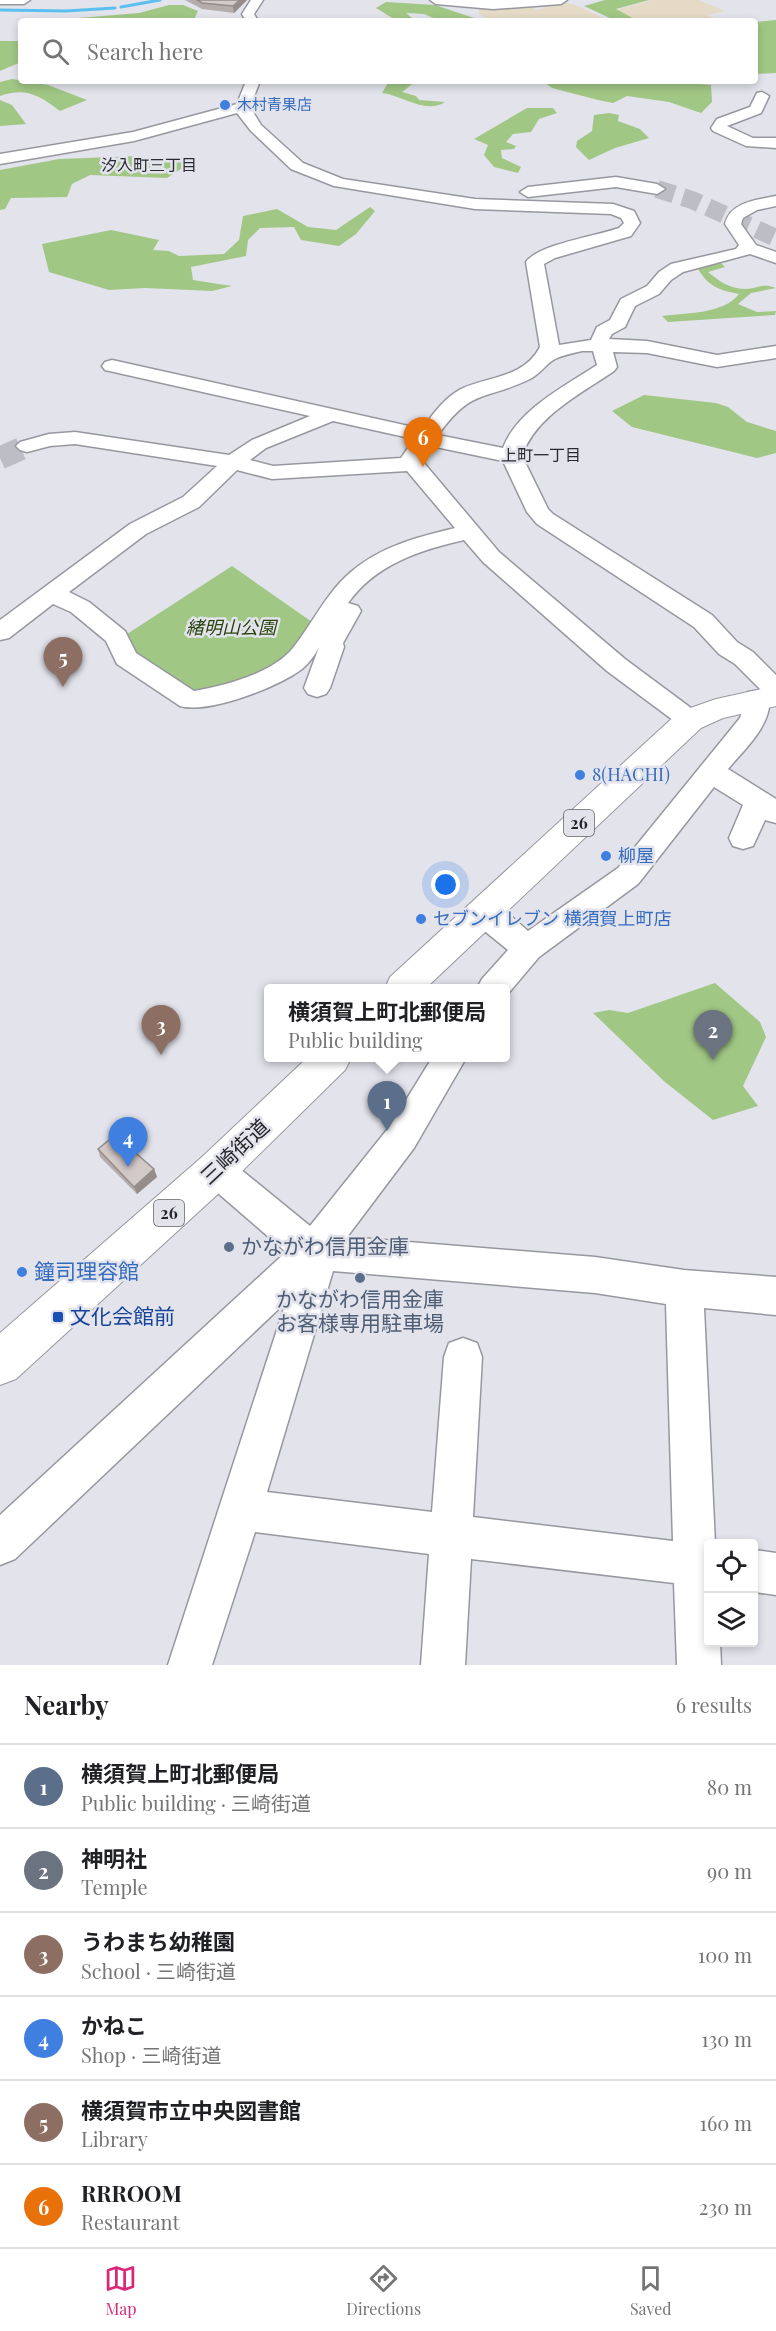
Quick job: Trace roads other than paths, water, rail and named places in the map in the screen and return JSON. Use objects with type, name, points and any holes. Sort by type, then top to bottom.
[{"type":"main road","name":"26","points":[[407,984],[690,720],[716,709],[770,694]]},
{"type":"main road","name":"三崎街道","points":[[0,1362],[216,1170],[329,1062]]},
{"type":"street","points":[[0,0],[24,0]]},
{"type":"street","points":[[250,18],[248,14],[257,0]]},
{"type":"street","points":[[436,0],[475,3],[561,0]]},
{"type":"street","points":[[475,3],[476,14],[483,17]]},
{"type":"street","points":[[251,84],[243,107],[255,128],[297,166],[340,183],[475,204],[614,209],[628,214],[632,223],[625,232],[549,254],[535,262],[550,347],[548,355]]},
{"type":"street","points":[[762,96],[756,110],[722,122],[718,128],[751,143],[776,143]]},
{"type":"street","points":[[0,159],[134,136],[243,107]]},
{"type":"street","points":[[425,197],[506,194],[616,182],[657,189]]},
{"type":"street","points":[[776,201],[752,206],[735,216],[733,224],[748,248],[776,258]]},
{"type":"street","points":[[496,984],[528,948],[628,876],[713,773],[770,694],[744,658],[728,648],[703,621],[545,519],[538,512],[511,456],[512,446],[536,419],[607,367],[600,339],[604,331],[618,323],[627,303],[653,290],[665,276],[677,268],[720,260],[742,253],[748,248]]},
{"type":"street","points":[[690,720],[607,658],[513,577],[469,532],[413,464],[412,458],[456,402],[533,370],[548,355],[581,345],[647,347],[717,361],[776,352]]},
{"type":"street","points":[[112,366],[511,456]]},
{"type":"street","points":[[0,632],[138,529],[191,502],[233,462],[259,444],[331,415]]},
{"type":"street","points":[[27,446],[49,440],[75,438],[233,462],[272,473],[413,464]]},
{"type":"street","points":[[52,594],[89,615],[116,637],[126,658],[189,700],[196,700],[248,686],[295,662],[345,589],[388,556],[429,541],[469,532]]},
{"type":"street","points":[[317,688],[332,647],[331,643],[352,606],[345,589]]},
{"type":"street","points":[[713,773],[767,808],[743,838]]},
{"type":"street","points":[[482,912],[528,948]]},
{"type":"street","points":[[0,1544],[317,1252],[402,1137],[448,1062]]},
{"type":"street","points":[[216,1170],[317,1252],[595,1275],[684,1288],[776,1296]]},
{"type":"street","points":[[190,1665],[241,1510],[317,1252]]},
{"type":"street","points":[[684,1288],[702,1565],[699,1665]]},
{"type":"street","points":[[443,1665],[463,1357]]},
{"type":"street","points":[[241,1510],[702,1565]]},
{"type":"street","points":[[758,1572],[776,1574]]},
{"type":"waterway","points":[[121,7],[160,0]]},
{"type":"waterway","points":[[0,10],[66,11],[115,8]]},
{"type":"tunnel","points":[[657,189],[692,200],[776,238]]},
{"type":"tunnel","points":[[0,458],[27,446]]},
{"type":"place","name":"木村青果店","points":[[225,105]]},
{"type":"place","name":"RRROOM","points":[[423,467]]},
{"type":"place","name":"横須賀市立中央図書館","points":[[63,687]]},
{"type":"place","name":"8(HACHI)","points":[[580,775]]},
{"type":"place","name":"柳屋","points":[[606,856]]},
{"type":"place","name":"セブンイレブン 横須賀上町店","points":[[421,919]]},
{"type":"place","name":"うわまち幼稚園","points":[[161,1055]]},
{"type":"place","name":"神明社","points":[[713,1060]]},
{"type":"place","name":"横須賀上町北郵便局","points":[[387,1131]]},
{"type":"place","name":"かねこ","points":[[128,1167]]},
{"type":"place","name":"かながわ信用金庫","points":[[229,1247]]},
{"type":"place","name":"鐘司理容館","points":[[22,1272]]},
{"type":"place","name":"かながわ信用金庫 お客様専用駐車場","points":[[360,1278]]},
{"type":"place","name":"文化会館前","points":[[58,1317]]},
{"type":"district","name":"汐入町三丁目","points":[[149,165]]},
{"type":"district","name":"上町一丁目","points":[[541,455]]},
{"type":"park label","name":"緒明山公園","points":[[231,628]]}]
